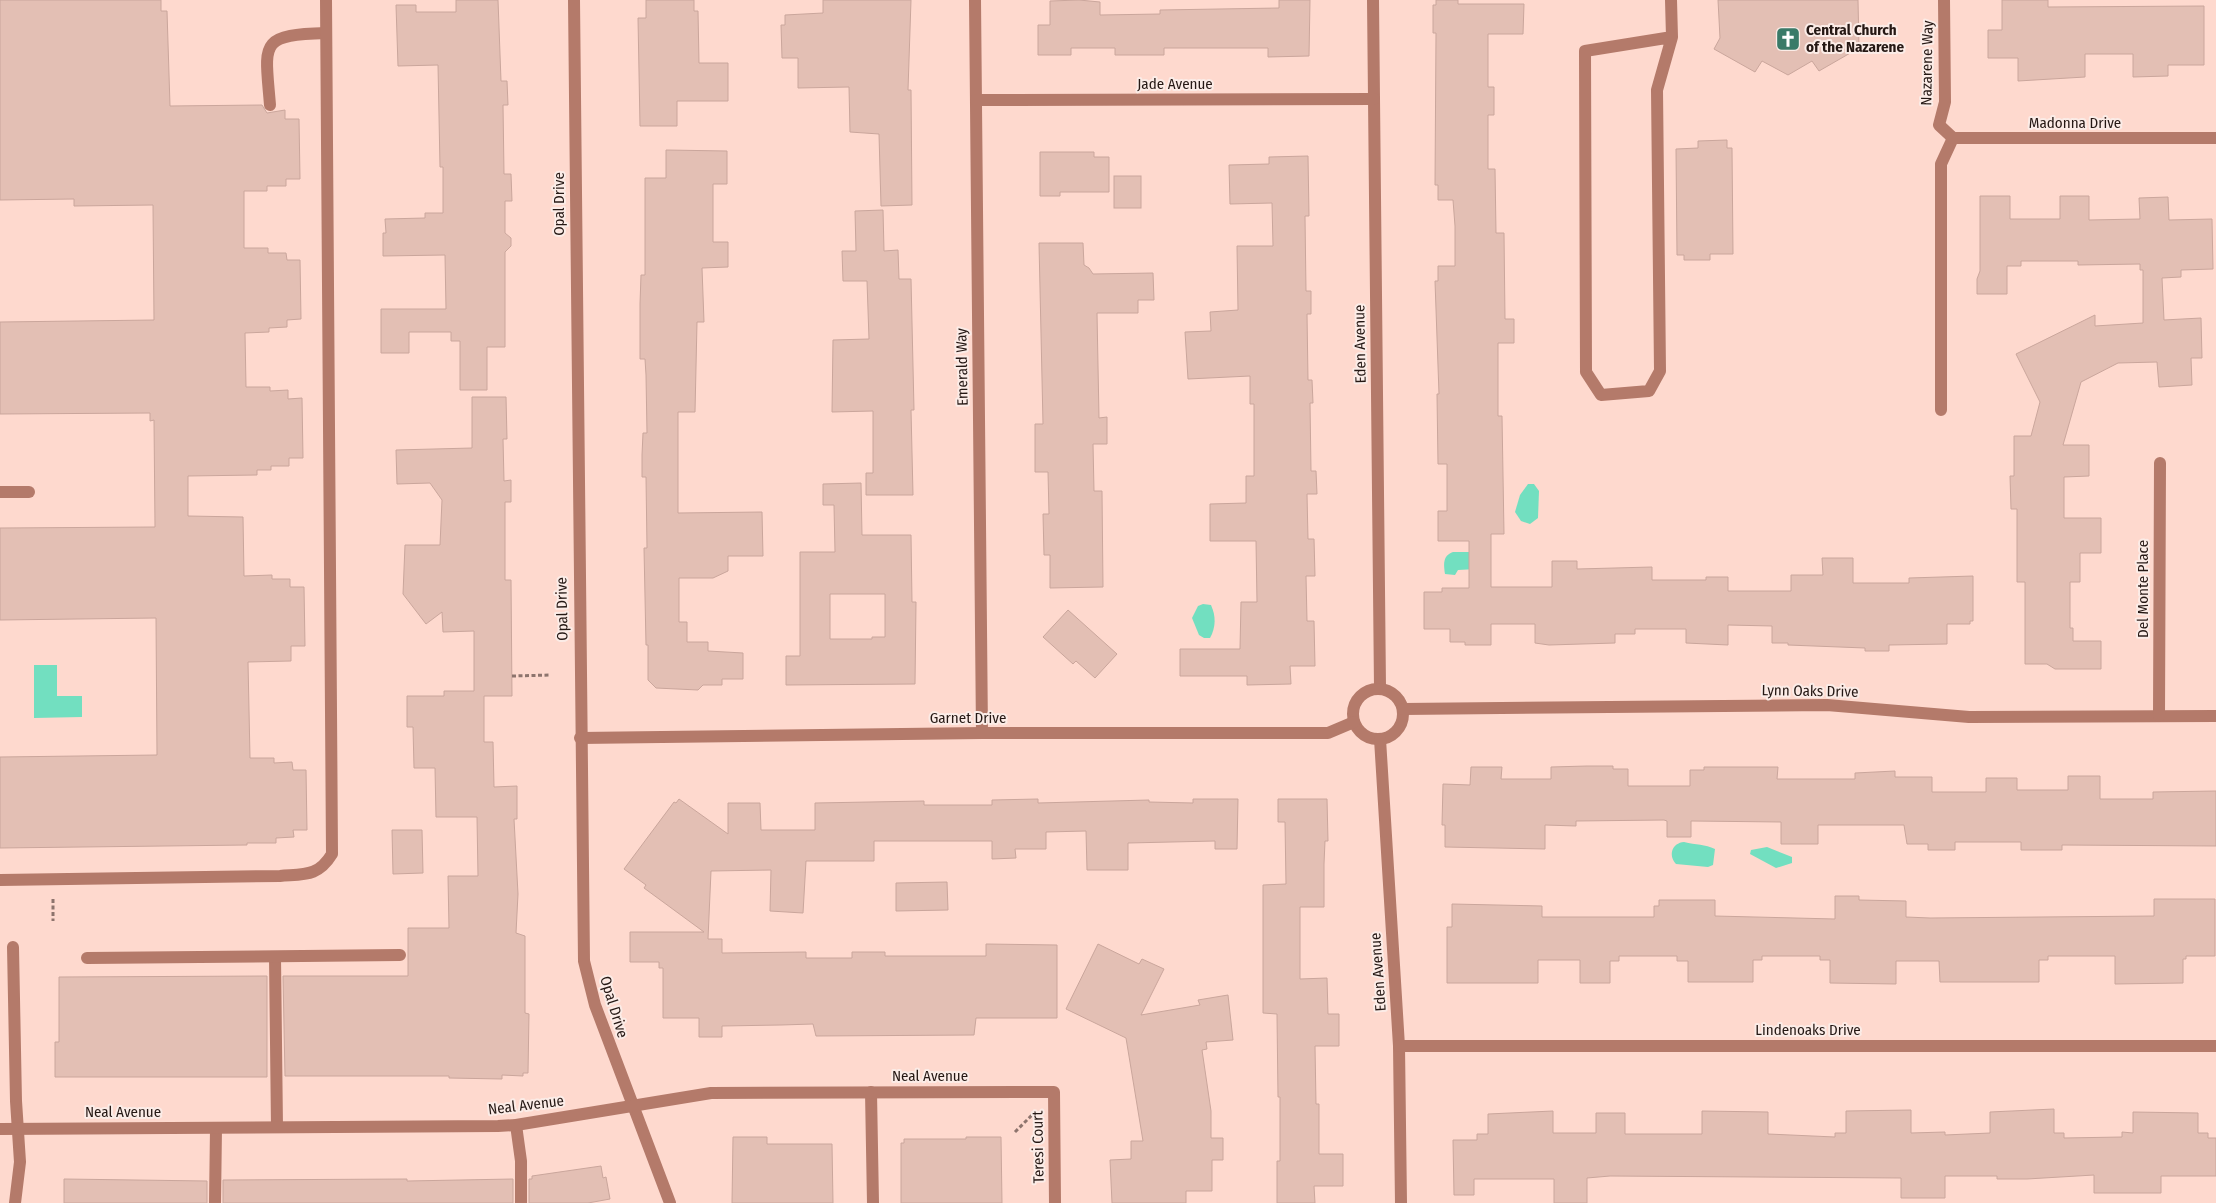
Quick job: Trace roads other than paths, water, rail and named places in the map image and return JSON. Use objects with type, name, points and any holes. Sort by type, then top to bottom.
[{"type":"street","points":[[0,880],[280,876],[314,873],[325,866],[332,854],[326,0]]},
{"type":"street","name":"Opal Drive","points":[[574,0],[580,738],[584,960],[595,1005],[670,1203]]},
{"type":"street","name":"Emerald Way","points":[[976,0],[982,733]]},
{"type":"street","name":"Eden Avenue","points":[[1373,0],[1380,688]]},
{"type":"street","points":[[1671,0],[1672,37],[1657,90],[1660,371],[1649,391],[1601,395],[1586,372],[1585,52],[1672,37]]},
{"type":"street","name":"Nazarene Way","points":[[1944,0],[1945,102],[1939,126],[1953,138]]},
{"type":"street","points":[[270,105],[266,59],[269,46],[276,40],[288,36],[326,33]]},
{"type":"street","name":"Jade Avenue","points":[[976,100],[1374,99]]},
{"type":"street","points":[[1941,410],[1941,164],[1953,138]]},
{"type":"street","name":"Madonna Drive","points":[[1953,138],[2216,138]]},
{"type":"street","name":"Del Monte Place","points":[[2159,716],[2160,463]]},
{"type":"street","points":[[0,492],[29,492]]},
{"type":"street","points":[[1380,688],[1394,694],[1403,709],[1400,726],[1388,737],[1380,739],[1364,735],[1354,722],[1352,714],[1358,698],[1371,689],[1380,688]]},
{"type":"street","name":"Lynn Oaks Drive","points":[[1403,709],[1827,705],[1969,717],[2216,716]]},
{"type":"street","name":"Garnet Drive","points":[[580,738],[982,733],[1328,733],[1354,722]]},
{"type":"street","name":"Eden Avenue","points":[[1380,739],[1399,1046],[1401,1203]]},
{"type":"street","points":[[13,948],[16,1101],[20,1128],[20,1162],[15,1203]]},
{"type":"street","points":[[87,958],[400,955]]},
{"type":"street","points":[[275,957],[277,1127]]},
{"type":"street","name":"Lindenoaks Drive","points":[[1399,1046],[2216,1046]]},
{"type":"street","points":[[871,1092],[873,1203]]},
{"type":"street","name":"Neal Avenue","points":[[0,1129],[516,1126],[711,1093],[1054,1092]]},
{"type":"street","name":"Teresi Court","points":[[1054,1092],[1055,1203]]},
{"type":"street","points":[[516,1126],[521,1161],[521,1203]]},
{"type":"street","points":[[215,1203],[216,1128]]},
{"type":"water","points":[[1528,484],[1534,484],[1539,491],[1538,518],[1530,524],[1521,521],[1515,512],[1520,495]]},
{"type":"water","points":[[1453,552],[1480,552],[1477,569],[1458,570],[1455,575],[1445,574],[1445,558]]},
{"type":"water","points":[[1203,604],[1211,605],[1214,613],[1215,622],[1210,638],[1204,638],[1199,635],[1192,618],[1198,606]]},
{"type":"water","points":[[34,665],[57,665],[57,696],[82,696],[82,717],[34,718]]},
{"type":"water","points":[[1684,842],[1715,849],[1713,865],[1708,867],[1676,864],[1672,857],[1672,850]]},
{"type":"water","points":[[1767,847],[1792,857],[1792,863],[1776,868],[1750,854],[1751,850]]},
{"type":"place","name":"Central Church of the Nazarene","points":[[1788,39]]}]
